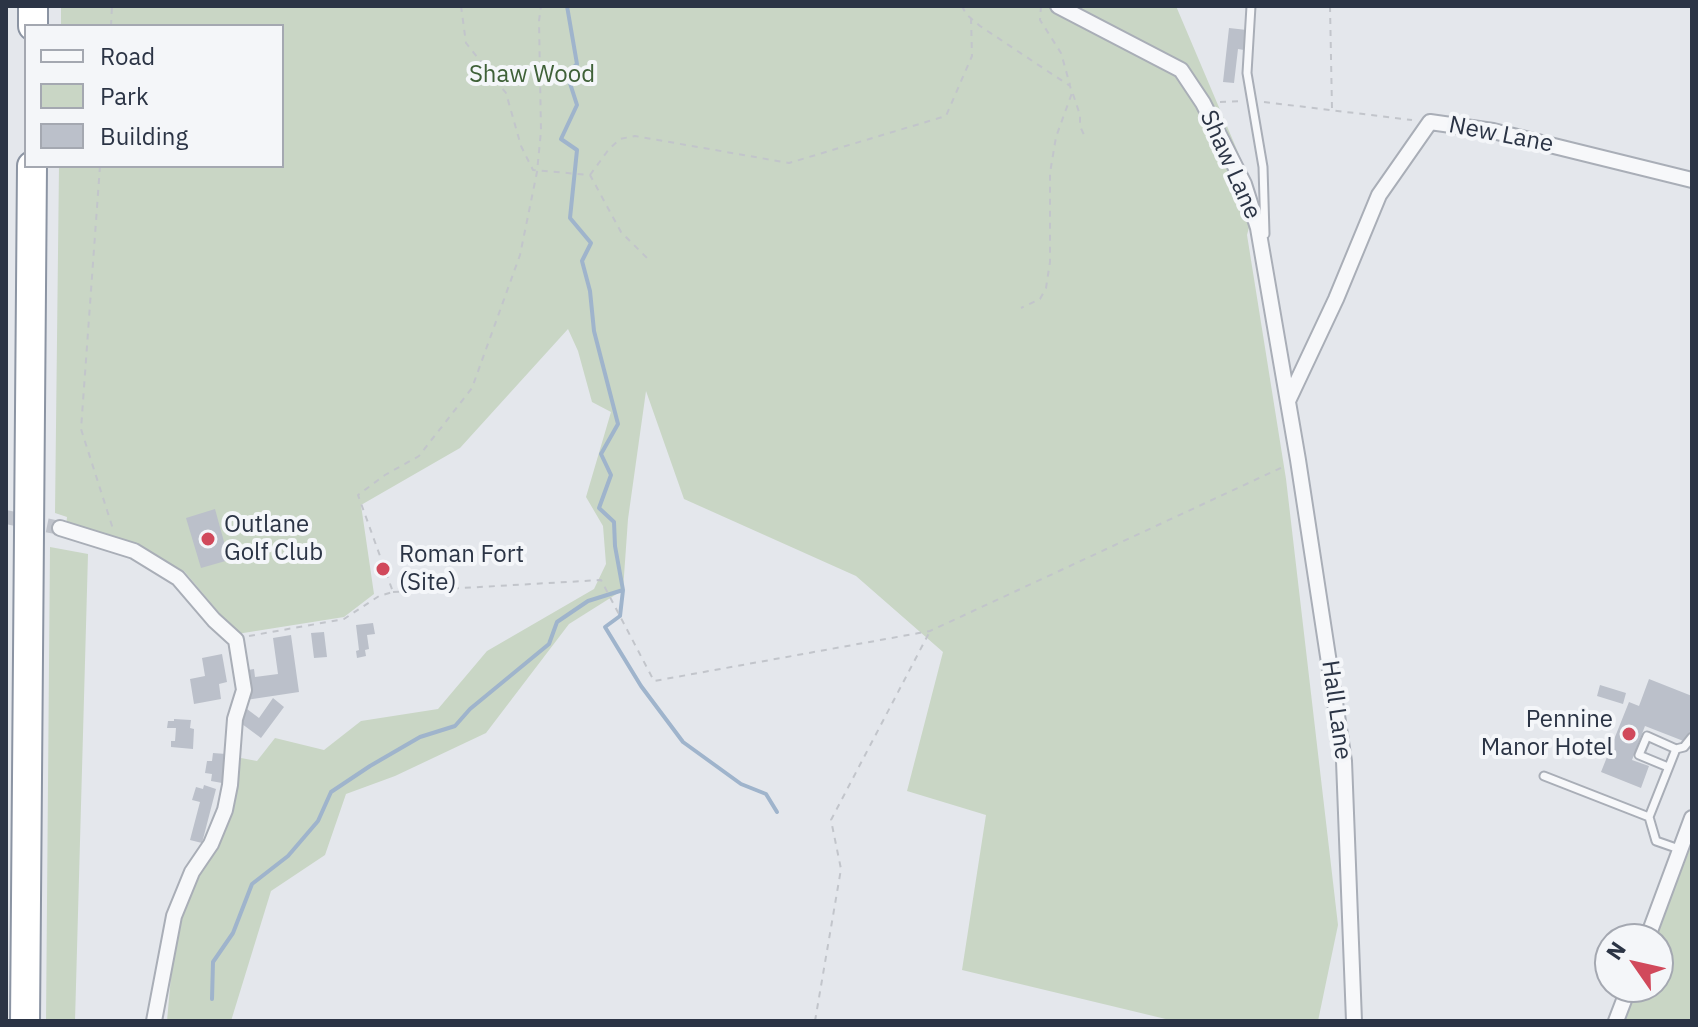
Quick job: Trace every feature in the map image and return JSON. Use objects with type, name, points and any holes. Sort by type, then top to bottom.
[{"type":"highway","points":[[25,1021],[32,168]]},
{"type":"street","name":"Shaw Lane","points":[[1058,6],[1181,70],[1203,103],[1244,184],[1258,228],[1287,403]]},
{"type":"street","name":"New Lane","points":[[1287,403],[1336,299],[1379,195],[1430,122],[1493,131],[1692,180]]},
{"type":"street","name":"Hall Lane","points":[[1287,403],[1344,761],[1354,1021]]},
{"type":"street","points":[[60,528],[134,551],[178,578],[214,620],[236,640],[244,690],[235,719],[225,810],[211,844],[192,872],[174,916],[154,1021]]},
{"type":"street","points":[[1653,923],[1692,818]]},
{"type":"lane","points":[[1251,6],[1247,73],[1263,167],[1265,266]]},
{"type":"lane","points":[[1668,767],[1639,755],[1647,736],[1676,749],[1684,747],[1692,737]]},
{"type":"lane","points":[[1676,749],[1649,817],[1656,841],[1679,849]]},
{"type":"lane","points":[[1544,776],[1649,817]]},
{"type":"path","points":[[461,6],[466,43],[506,93],[521,146],[533,170],[590,175]]},
{"type":"path","points":[[393,592],[358,495],[419,456],[472,388],[520,255],[537,172],[541,131],[541,6]]},
{"type":"path","points":[[962,6],[971,18],[1070,86]]},
{"type":"path","points":[[1041,6],[1040,20],[1061,53],[1084,135]]},
{"type":"path","points":[[1330,6],[1332,110]]},
{"type":"path","points":[[590,175],[620,139],[635,136],[789,163],[946,116],[972,56],[971,18]]},
{"type":"path","points":[[1021,308],[1040,299],[1046,288],[1050,262],[1050,173],[1056,137],[1072,93]]},
{"type":"path","points":[[1203,103],[1251,101],[1430,122]]},
{"type":"path","points":[[100,168],[81,429],[118,546]]},
{"type":"path","points":[[590,175],[621,232],[651,262]]},
{"type":"path","points":[[236,640],[344,619],[379,596],[393,592],[601,580],[654,681],[930,631],[1298,460]]},
{"type":"path","points":[[815,1021],[841,869],[831,820],[930,631]]},
{"type":"green space","name":"Outlane Golf Club","points":[[61,6],[1176,6],[1257,197],[1247,235],[1286,479],[1338,925],[1318,1021],[1174,1021],[962,970],[986,815],[907,791],[943,652],[856,576],[684,499],[646,391],[628,519],[623,590],[569,624],[486,733],[395,776],[346,794],[325,855],[271,891],[231,1021],[167,1021],[176,920],[203,856],[230,813],[241,758],[257,761],[275,738],[324,750],[361,721],[438,709],[487,651],[594,589],[606,564],[603,526],[586,497],[611,412],[592,402],[578,351],[568,329],[460,448],[361,505],[374,594],[344,617],[237,634],[184,571],[66,527],[67,517],[55,513],[59,168],[284,168],[284,24],[61,24]]},
{"type":"green space","points":[[50,547],[88,554],[75,1021],[46,1021]]},
{"type":"green space","points":[[1692,843],[1692,1021],[1623,1021],[1630,1003],[1674,1003],[1674,923],[1661,923]]},
{"type":"building","points":[[1229,28],[1247,30],[1244,50],[1238,49],[1234,83],[1223,82]]},
{"type":"building","name":"Outlane Golf Club","points":[[215,509],[229,560],[201,568],[186,518]]},
{"type":"building","points":[[373,623],[375,634],[367,635],[369,649],[365,650],[366,656],[357,658],[356,625]]},
{"type":"building","points":[[324,632],[327,657],[314,658],[311,633]]},
{"type":"building","points":[[291,635],[299,692],[246,700],[242,671],[254,669],[255,677],[278,674],[273,638]]},
{"type":"building","points":[[222,654],[227,682],[219,684],[221,699],[194,704],[190,679],[205,676],[202,658]]},
{"type":"building","name":"Pennine Manor Hotel","points":[[1649,679],[1692,696],[1692,726],[1686,742],[1645,726],[1632,760],[1649,766],[1641,788],[1601,772],[1629,702],[1639,706]]},
{"type":"building","points":[[1600,685],[1626,693],[1623,704],[1597,696]]},
{"type":"building","points":[[273,698],[284,707],[261,738],[238,721],[247,709],[259,718]]},
{"type":"building","points":[[191,720],[193,749],[171,747],[176,728],[167,728],[168,721]]},
{"type":"building","points":[[213,753],[226,754],[222,783],[211,781],[212,774],[205,773],[207,761],[212,761]]},
{"type":"building","points":[[204,785],[216,789],[202,843],[190,840],[200,802],[192,800],[196,787],[203,789]]},
{"type":"waterway","points":[[212,999],[213,962],[233,933],[252,884],[288,856],[318,821],[331,792],[420,737],[455,726],[470,709],[549,644],[557,622],[588,601],[623,590],[614,522],[599,508],[611,475],[601,454],[618,424],[594,331],[590,291],[582,261],[591,243],[570,218],[577,150],[561,139],[577,105],[567,74],[577,64],[567,6]]},
{"type":"waterway","points":[[623,590],[620,616],[605,627],[641,686],[683,742],[741,784],[766,794],[777,812]]},
{"type":"tunnel","points":[[6,517],[60,528]]},
{"type":"place","name":"Outlane Golf Club","points":[[208,539]]},
{"type":"place","name":"Roman Fort (Site)","points":[[383,569]]},
{"type":"place","name":"Pennine Manor Hotel","points":[[1629,734]]},
{"type":"park label","name":"Shaw Wood","points":[[532,75]]}]
